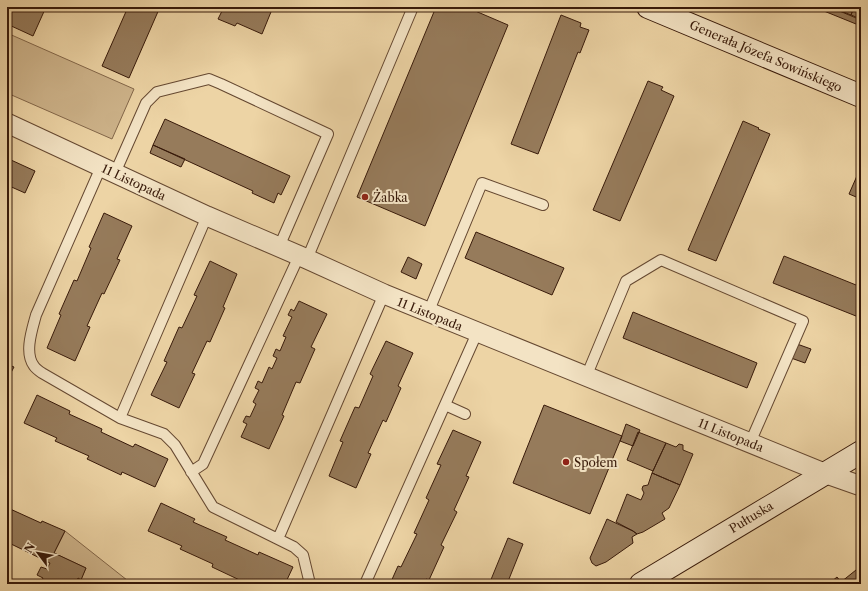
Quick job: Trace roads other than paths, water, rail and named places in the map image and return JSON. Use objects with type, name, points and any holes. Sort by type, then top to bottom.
[{"type":"street","name":"Generała Józefa Sowińskiego","points":[[648,7],[861,96]]},
{"type":"street","name":"11 Listopada","points":[[7,123],[207,216],[428,313],[824,473],[861,486]]},
{"type":"street","name":"Pułtuska","points":[[641,584],[861,452]]},
{"type":"lane","points":[[191,472],[203,464],[303,257],[413,7]]},
{"type":"lane","points":[[279,247],[328,134],[209,79],[157,92],[146,103],[108,170],[36,315],[29,351],[34,366],[42,373],[120,418],[164,434],[175,445],[213,508],[294,547],[303,555],[310,584]]},
{"type":"lane","points":[[428,313],[482,183],[543,205]]},
{"type":"lane","points":[[120,418],[207,216]]},
{"type":"lane","points":[[586,377],[626,281],[661,260],[802,321],[750,443]]},
{"type":"lane","points":[[278,539],[384,294]]},
{"type":"lane","points":[[365,584],[477,333]]},
{"type":"lane","points":[[445,405],[465,414]]},
{"type":"place","name":"Żabka","points":[[365,197]]},
{"type":"place","name":"Społem","points":[[566,462]]}]
